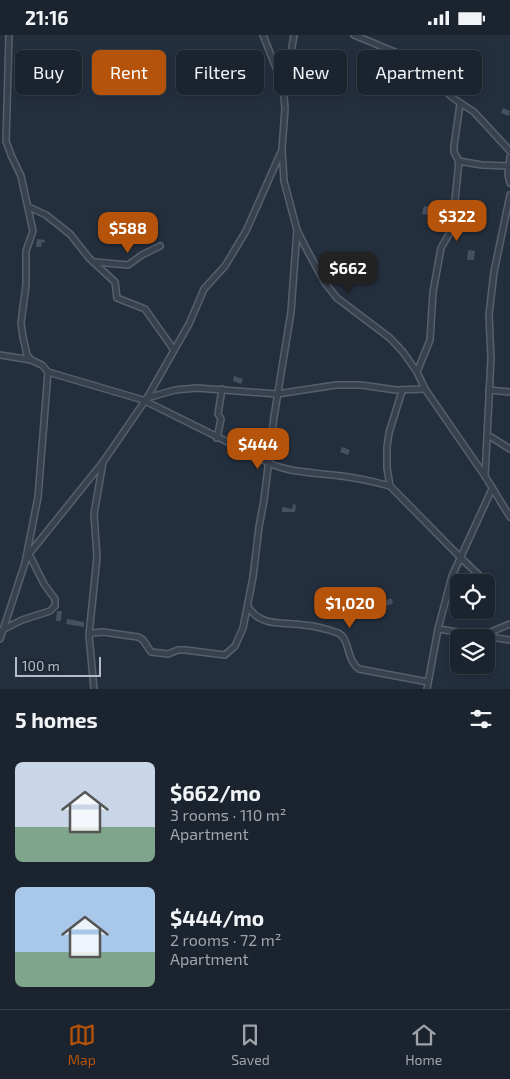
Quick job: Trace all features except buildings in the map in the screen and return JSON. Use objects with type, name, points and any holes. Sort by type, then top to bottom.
[{"type":"street","points":[[9,35],[6,141],[21,176],[33,231],[26,251],[26,285],[21,323],[26,355],[31,360]]},
{"type":"street","points":[[263,35],[278,73],[284,96],[282,149],[284,181],[297,230],[306,250],[331,291],[358,315],[390,338],[403,351],[418,372],[425,389],[485,476],[510,517]]},
{"type":"street","points":[[284,96],[294,35]]},
{"type":"street","points":[[354,35],[384,47],[412,62],[460,104],[474,112],[510,151]]},
{"type":"street","points":[[418,372],[430,340],[433,292],[441,248],[452,229],[458,161],[454,152],[454,146],[460,104]]},
{"type":"street","points":[[0,639],[1,631],[29,554],[103,462],[145,399],[189,324],[204,289],[225,265],[246,231],[282,149]]},
{"type":"street","points":[[510,157],[508,167],[510,183]]},
{"type":"street","points":[[458,161],[508,167]]},
{"type":"street","points":[[485,476],[493,276],[510,195]]},
{"type":"street","points":[[29,207],[46,215],[70,234],[93,261],[115,282],[117,298],[141,307],[148,312],[174,350]]},
{"type":"street","points":[[89,635],[103,633],[138,637],[143,640],[151,652],[156,653],[185,650],[225,655],[238,640],[243,628],[248,605],[264,501],[277,394],[291,312],[297,230]]},
{"type":"street","points":[[93,261],[128,265],[160,246]]},
{"type":"street","points":[[0,355],[31,360],[42,365],[48,372],[145,399],[217,438],[258,457],[268,464],[293,471],[333,475],[390,486]]},
{"type":"street","points":[[25,563],[38,497],[48,372]]},
{"type":"street","points":[[145,399],[175,391],[197,388],[277,394],[336,385],[361,385],[402,391],[419,388],[425,389]]},
{"type":"street","points":[[217,438],[221,419],[218,414],[222,389]]},
{"type":"street","points":[[489,390],[510,392]]},
{"type":"street","points":[[402,391],[389,433],[387,447],[386,468],[390,486],[478,574]]},
{"type":"street","points":[[487,437],[491,437],[510,449]]},
{"type":"street","points":[[94,689],[89,635],[97,557],[94,515],[103,462]]},
{"type":"street","points":[[427,689],[438,629],[452,575],[492,489]]},
{"type":"street","points":[[1,631],[22,620],[50,611],[55,607],[55,599],[44,584],[29,554]]},
{"type":"street","points":[[248,605],[253,614],[263,620],[309,625],[340,634],[345,638],[352,663],[359,669],[428,682]]},
{"type":"street","points":[[495,630],[510,624]]},
{"type":"street","points":[[438,629],[450,631]]},
{"type":"street","points":[[495,638],[510,640]]}]
